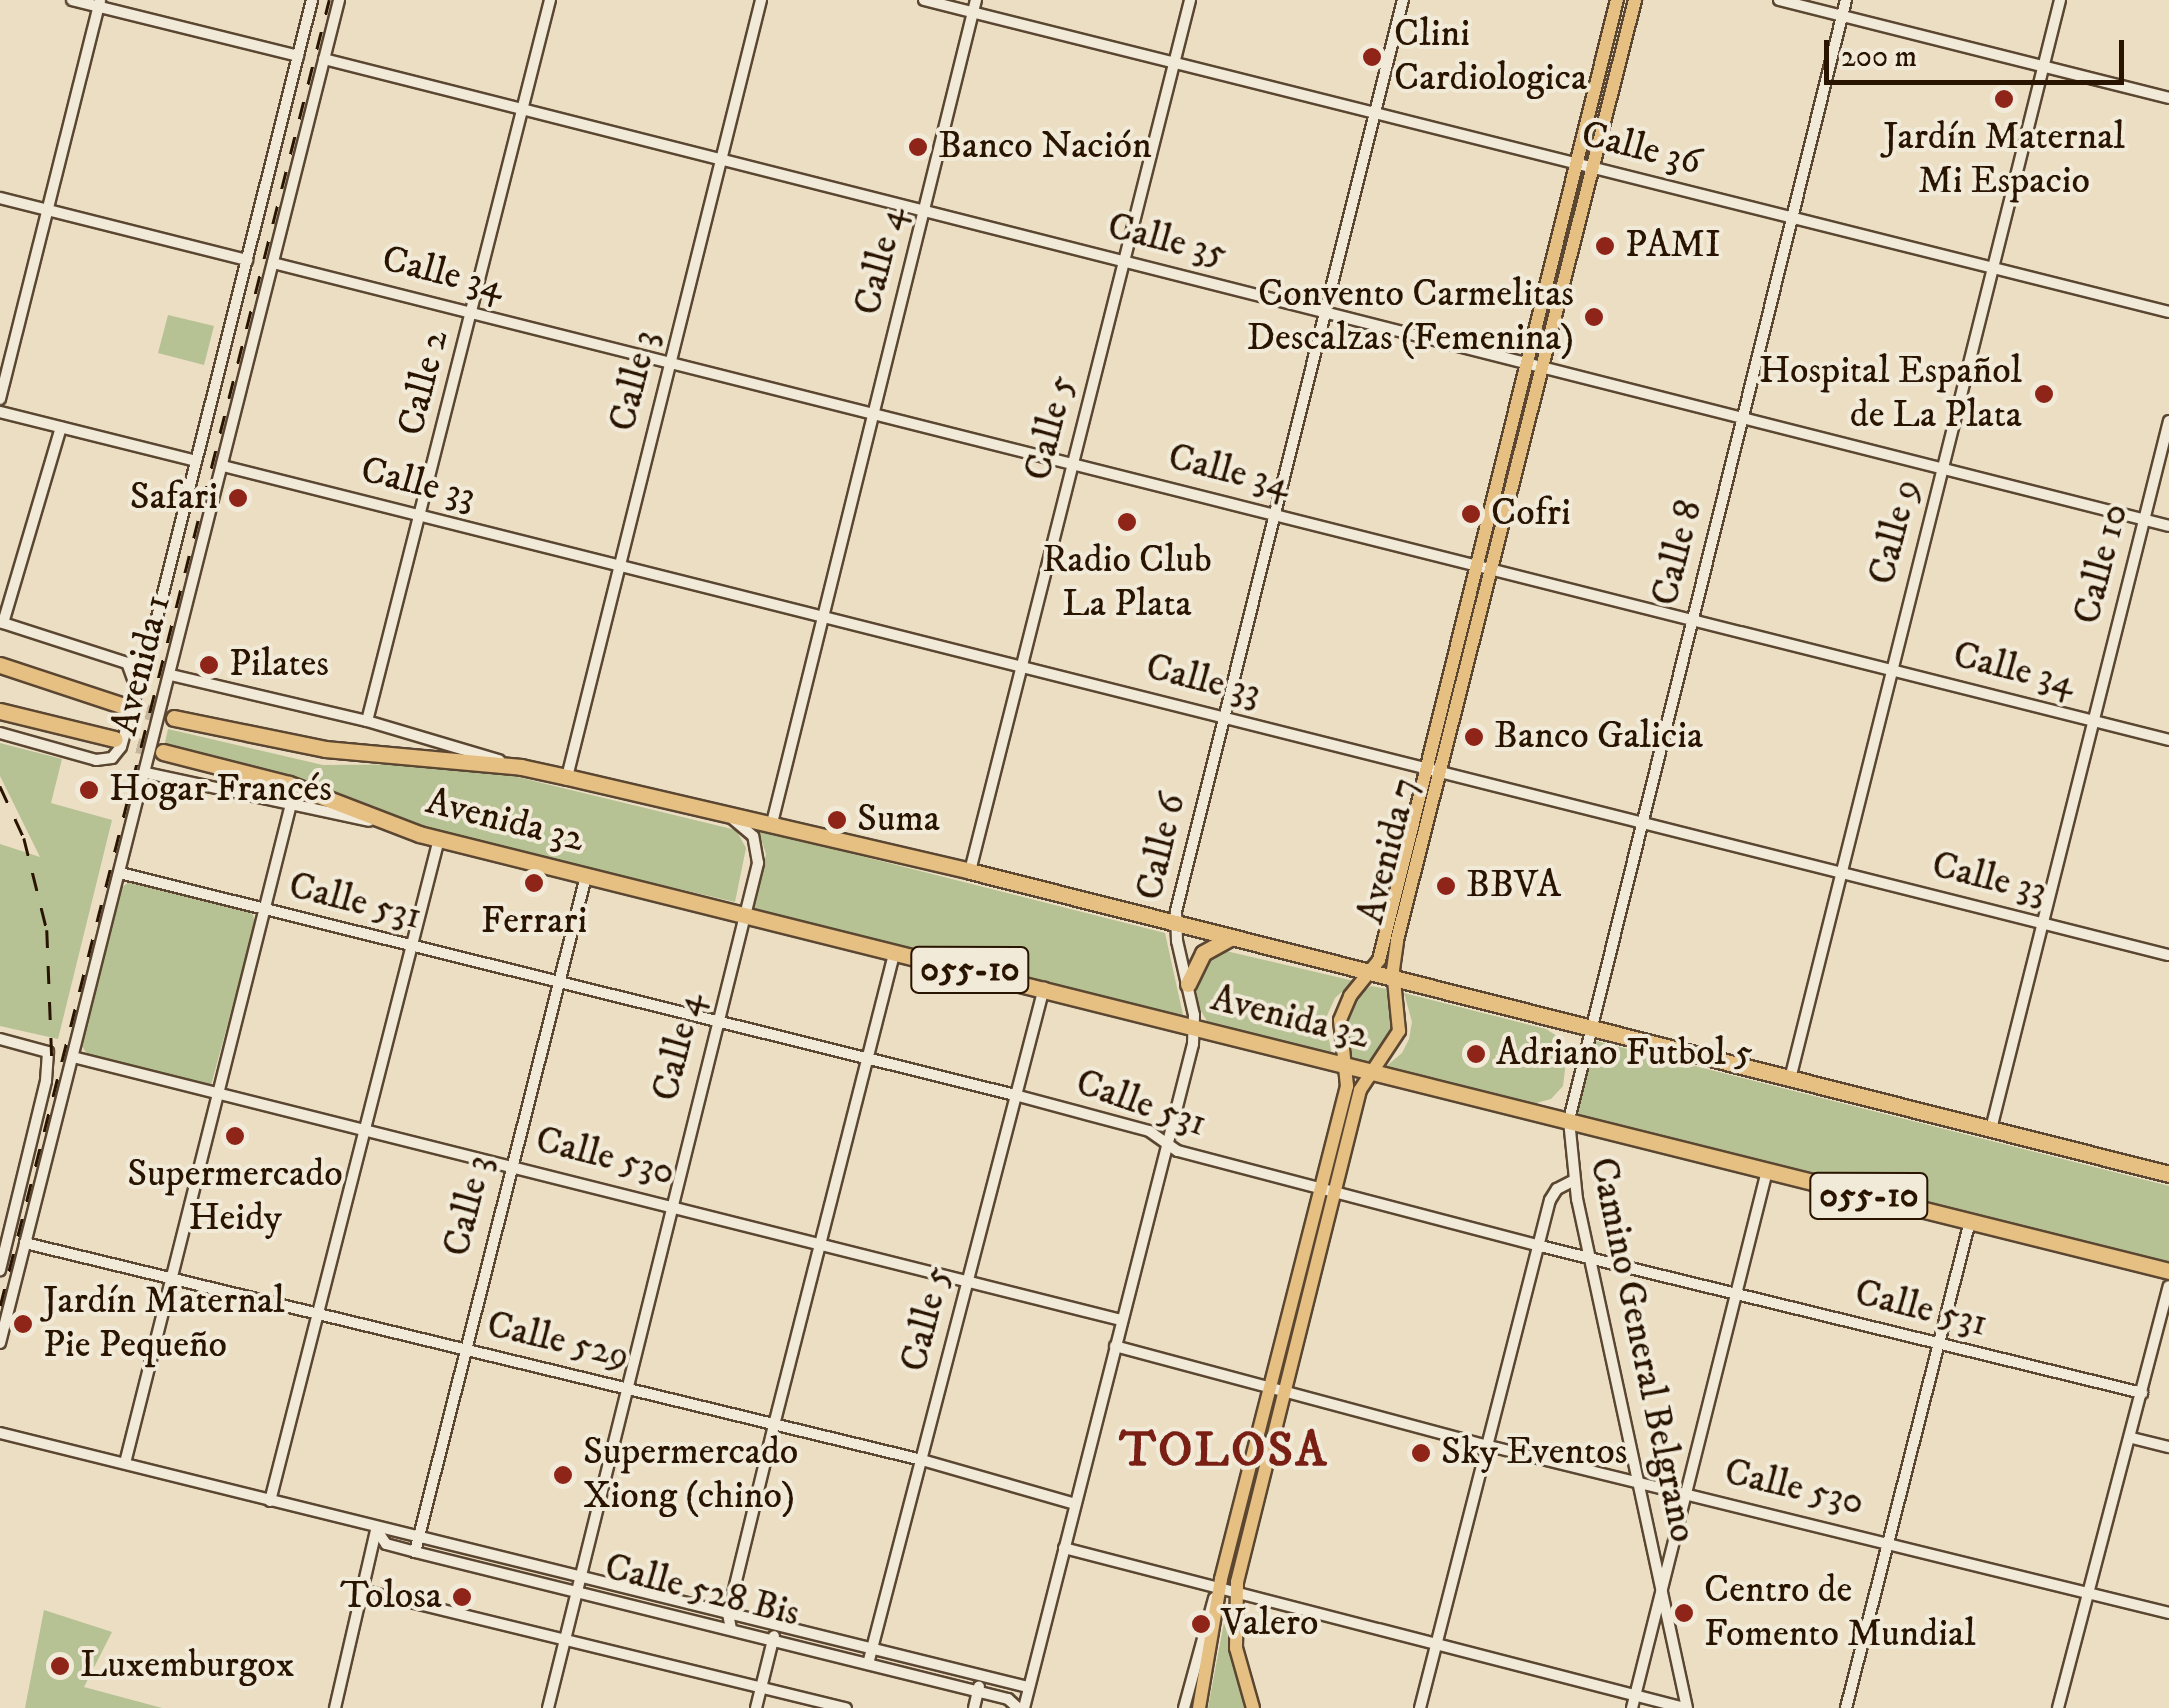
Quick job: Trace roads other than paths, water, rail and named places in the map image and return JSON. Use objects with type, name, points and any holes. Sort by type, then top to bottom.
[{"type":"highway","points":[[0,665],[124,706]]},
{"type":"highway","points":[[0,711],[114,739]]},
{"type":"highway","name":"Avenida 32","points":[[174,718],[325,749],[521,767],[567,777],[771,828],[970,871],[2169,1174]]},
{"type":"highway","name":"Avenida 32","points":[[164,752],[289,784],[396,827],[439,839],[2169,1271]]},
{"type":"highway","points":[[1188,984],[1203,952],[1230,938]]},
{"type":"main road","name":"Avenida 7","points":[[1199,1708],[1219,1589],[1268,1388],[1326,1190],[1360,1090],[1399,1031],[1394,979],[1397,940],[1433,770],[1477,566],[1618,0]]},
{"type":"main road","name":"Avenida 7","points":[[1253,1708],[1236,1648],[1235,1592],[1284,1392],[1347,1086],[1340,1020],[1350,996],[1379,960],[1494,570],[1635,0]]},
{"type":"street","points":[[72,0],[99,3],[298,56]]},
{"type":"street","name":"Avenida 1","points":[[0,733],[96,760],[112,758],[122,747],[137,690],[127,663],[142,658],[149,649],[312,0]]},
{"type":"street","name":"Avenida 1","points":[[0,1343],[339,0]]},
{"type":"street","name":"Calle 2","points":[[368,722],[550,0]]},
{"type":"street","name":"Calle 3","points":[[567,777],[761,0]]},
{"type":"street","name":"Calle 36","points":[[924,0],[1993,271],[2169,312]]},
{"type":"street","name":"Calle 4","points":[[771,828],[976,0]]},
{"type":"street","name":"Calle 5","points":[[970,871],[1190,0]]},
{"type":"street","name":"Calle 6","points":[[1021,1708],[1195,1029],[1175,923],[1403,0]]},
{"type":"street","points":[[1779,0],[2169,98]]},
{"type":"street","points":[[1833,0],[1842,16]]},
{"type":"street","name":"Calle 8","points":[[1569,1120],[1846,0]]},
{"type":"street","name":"Calle 9","points":[[1790,1078],[2060,0]]},
{"type":"street","points":[[0,399],[99,3]]},
{"type":"street","name":"Calle 35","points":[[324,59],[2169,526]]},
{"type":"street","points":[[0,198],[247,260]]},
{"type":"street","name":"Calle 34","points":[[274,263],[2169,740]]},
{"type":"street","points":[[0,412],[196,461]]},
{"type":"street","name":"Calle 10","points":[[1992,1130],[2169,421]]},
{"type":"street","points":[[60,427],[1,622],[127,663]]},
{"type":"street","name":"Calle 33","points":[[223,466],[2169,955]]},
{"type":"street","name":"Avenida 32","points":[[171,675],[368,722],[521,767]]},
{"type":"street","name":"Avenida 32","points":[[146,772],[396,827]]},
{"type":"street","points":[[124,1463],[292,804]]},
{"type":"street","name":"Calle 4","points":[[548,1708],[574,1590],[759,854],[754,836],[732,818]]},
{"type":"street","points":[[270,1501],[439,839]]},
{"type":"street","name":"Calle 531","points":[[120,873],[1016,1095],[1149,1131],[1178,1151],[1540,1246],[2142,1393]]},
{"type":"street","name":"Calle 3","points":[[415,1552],[510,1164],[586,876]]},
{"type":"street","points":[[731,1629],[728,1614],[774,1424],[895,952]]},
{"type":"street","name":"Calle 5","points":[[868,1664],[1044,988]]},
{"type":"street","points":[[0,1040],[48,1052],[46,1081],[5,1235],[0,1270]]},
{"type":"street","name":"Calle 530","points":[[73,1057],[1121,1320]]},
{"type":"street","name":"Camino General Belgrano","points":[[1569,1120],[1574,1181],[1686,1708]]},
{"type":"street","points":[[1632,1708],[1767,1171]]},
{"type":"street","points":[[1420,1708],[1552,1194],[1574,1181]]},
{"type":"street","points":[[1846,1708],[1970,1220]]},
{"type":"street","name":"Calle 529","points":[[25,1243],[922,1460],[1076,1504]]},
{"type":"street","points":[[2058,1708],[2169,1286]]},
{"type":"street","name":"Calle 530","points":[[1115,1346],[1489,1446],[2169,1612]]},
{"type":"street","name":"Calle 528 Bis","points":[[0,1434],[376,1529],[388,1526],[1028,1686]]},
{"type":"street","points":[[2132,1438],[2169,1447]]},
{"type":"street","points":[[335,1708],[365,1592],[376,1529]]},
{"type":"street","name":"Calle 528 Bis","points":[[376,1529],[386,1544],[1008,1698],[1021,1708]]},
{"type":"street","points":[[1064,1548],[1686,1708]]},
{"type":"street","name":"Avenida 7","points":[[1184,1708],[1200,1636],[1219,1589]]},
{"type":"street","points":[[365,1592],[846,1708]]},
{"type":"street","points":[[756,1708],[777,1626]]},
{"type":"street","points":[[974,1708],[981,1676]]},
{"type":"tunnel","points":[[124,706],[174,718]]},
{"type":"tunnel","points":[[115,739],[163,752]]},
{"type":"railway","points":[[0,1306],[329,0]]},
{"type":"railway","points":[[0,786],[24,838],[47,930],[52,1062]]},
{"type":"place","name":"Clini Cardiologica","points":[[1372,57]]},
{"type":"place","name":"Jardín Maternal Mi Espacio","points":[[2004,99]]},
{"type":"place","name":"Banco Nación","points":[[918,147]]},
{"type":"place","name":"PAMI","points":[[1605,246]]},
{"type":"place","name":"Convento Carmelitas Descalzas (Femenina)","points":[[1594,317]]},
{"type":"place","name":"Hospital Español de La Plata","points":[[2044,394]]},
{"type":"place","name":"Safari","points":[[238,498]]},
{"type":"place","name":"Cofri","points":[[1471,514]]},
{"type":"place","name":"Radio Club La Plata","points":[[1127,522]]},
{"type":"place","name":"Pilates","points":[[209,665]]},
{"type":"place","name":"Banco Galicia","points":[[1474,737]]},
{"type":"place","name":"Hogar Francés","points":[[89,790]]},
{"type":"place","name":"Suma","points":[[837,820]]},
{"type":"place","name":"Ferrari","points":[[534,883]]},
{"type":"place","name":"BBVA","points":[[1446,886]]},
{"type":"place","name":"Adriano Futbol 5","points":[[1476,1054]]},
{"type":"place","name":"Supermercado Heidy","points":[[235,1136]]},
{"type":"place","name":"Jardín Maternal Pie Pequeño","points":[[23,1324]]},
{"type":"place","name":"Sky Eventos","points":[[1421,1453]]},
{"type":"place","name":"Supermercado Xiong (chino)","points":[[563,1475]]},
{"type":"place","name":"Tolosa","points":[[462,1597]]},
{"type":"place","name":"Centro de Fomento Mundial","points":[[1684,1613]]},
{"type":"place","name":"Valero","points":[[1201,1624]]},
{"type":"place","name":"Luxemburgox","points":[[60,1666]]},
{"type":"district","name":"TOLOSA","points":[[1224,1452]]}]
